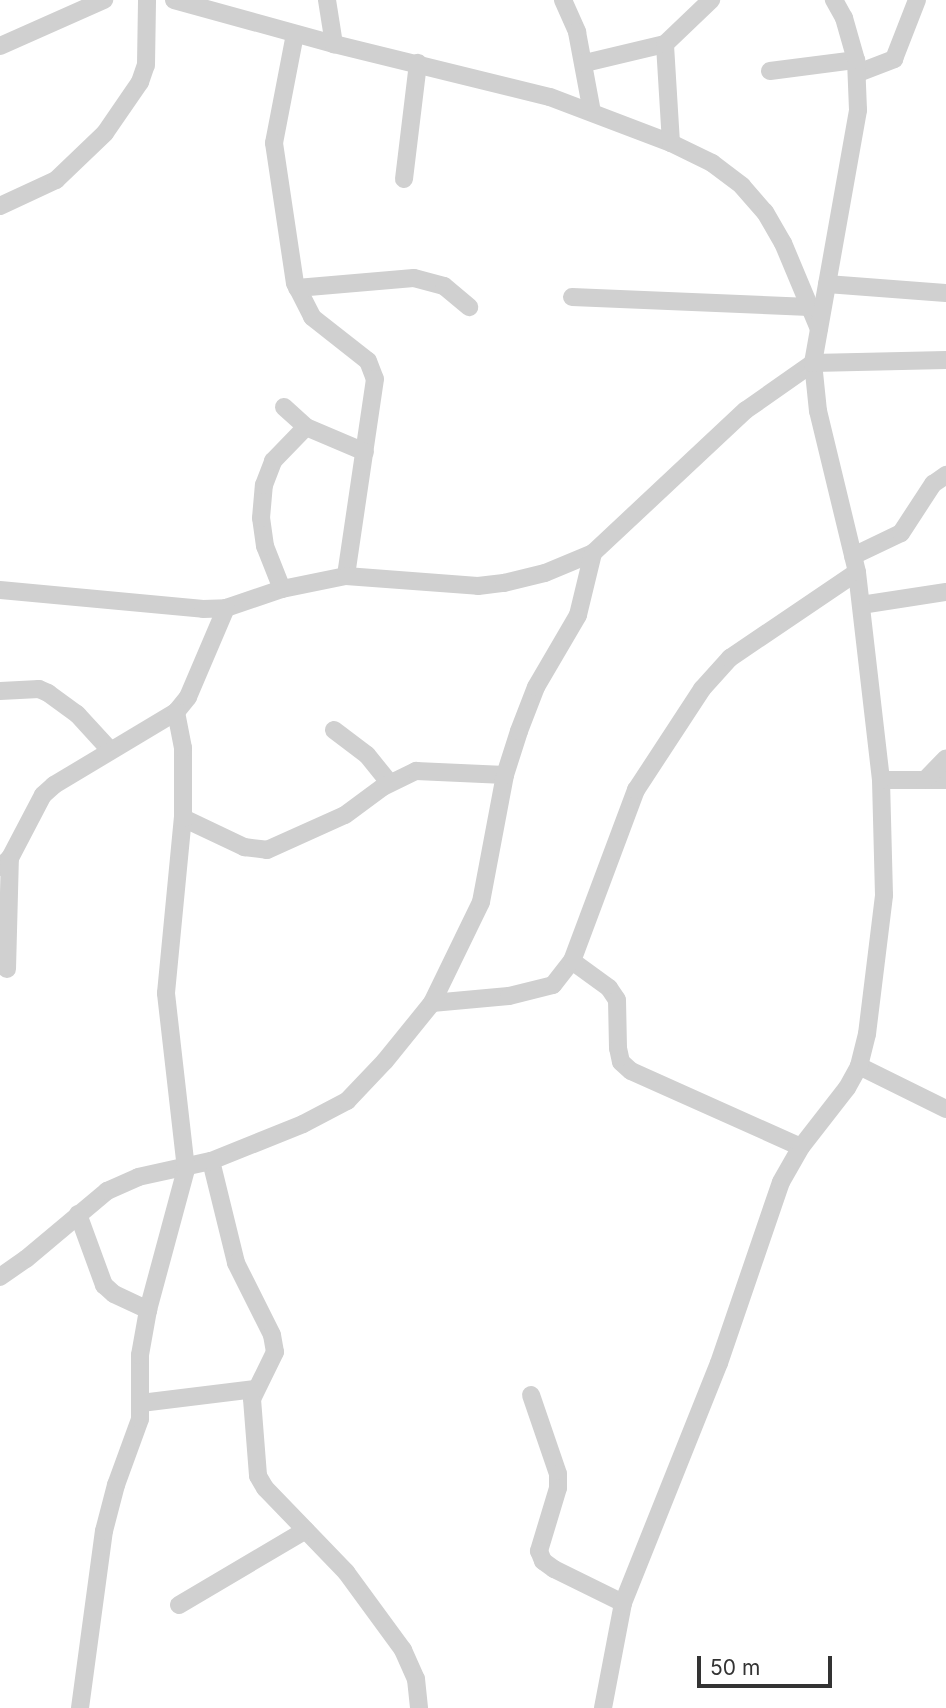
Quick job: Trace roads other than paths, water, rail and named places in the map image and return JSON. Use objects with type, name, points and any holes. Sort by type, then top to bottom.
[{"type":"street","points":[[0,46],[104,0]]},
{"type":"street","points":[[0,206],[56,180],[105,133],[140,82],[146,65],[147,0]]},
{"type":"street","points":[[174,0],[592,111],[712,163],[742,186],[765,212],[783,243],[819,328]]},
{"type":"street","points":[[327,0],[334,44]]},
{"type":"street","points":[[563,0],[578,32],[592,111]]},
{"type":"street","points":[[585,63],[665,44],[711,0]]},
{"type":"street","points":[[603,1708],[623,1603],[719,1363],[781,1182],[801,1147],[847,1088],[859,1066],[867,1034],[884,895],[881,780],[855,564],[818,411],[813,363],[859,110],[857,66],[844,18],[834,0]]},
{"type":"street","points":[[770,71],[857,66],[894,59],[917,0]]},
{"type":"street","points":[[295,33],[274,142],[296,288],[312,317],[368,361],[374,371],[346,576]]},
{"type":"street","points":[[665,44],[671,143]]},
{"type":"street","points":[[404,179],[418,64]]},
{"type":"street","points":[[296,288],[414,278],[444,286],[469,307]]},
{"type":"street","points":[[827,284],[946,293]]},
{"type":"street","points":[[572,297],[810,307]]},
{"type":"street","points":[[0,590],[203,609],[226,608],[282,589],[346,576],[478,586],[504,583],[545,573],[593,553],[746,410],[813,363],[946,360]]},
{"type":"street","points":[[284,407],[306,426],[365,452]]},
{"type":"street","points":[[282,589],[263,539],[264,485],[273,461],[306,426]]},
{"type":"street","points":[[432,1003],[535,991],[553,985],[572,961],[636,790],[702,689],[730,658],[855,564],[901,533],[933,484],[946,475]]},
{"type":"street","points":[[0,1277],[26,1259],[78,1214],[123,1183],[211,1161],[303,1124],[347,1101],[432,1003],[485,891],[505,775],[536,687],[578,615],[593,553]]},
{"type":"street","points":[[861,605],[946,592]]},
{"type":"street","points":[[7,969],[5,863],[43,795],[68,775],[176,712],[188,697],[226,608]]},
{"type":"street","points":[[0,691],[39,689],[48,693],[77,714],[110,750]]},
{"type":"street","points":[[80,1708],[104,1531],[116,1485],[135,1435],[141,1403],[140,1354],[148,1310],[186,1169],[166,993],[183,818],[183,748],[176,712]]},
{"type":"street","points":[[334,730],[367,755],[390,783]]},
{"type":"street","points":[[925,780],[946,758]]},
{"type":"street","points":[[183,818],[244,847],[267,850],[345,815],[390,783],[416,771],[505,775]]},
{"type":"street","points":[[881,780],[946,780]]},
{"type":"street","points":[[572,961],[609,988],[617,1000],[618,1048],[621,1062],[631,1071],[801,1147]]},
{"type":"street","points":[[859,1066],[888,1083],[946,1108]]},
{"type":"street","points":[[211,1161],[236,1263],[272,1335],[275,1352],[269,1368],[255,1389],[252,1408],[258,1476],[346,1572],[403,1650],[416,1679],[419,1708]]},
{"type":"street","points":[[78,1214],[103,1285],[114,1294],[148,1310]]},
{"type":"street","points":[[141,1403],[255,1389]]},
{"type":"street","points":[[531,1395],[558,1475],[558,1488],[539,1550],[544,1561],[554,1569],[623,1603]]},
{"type":"street","points":[[179,1605],[306,1530]]}]
